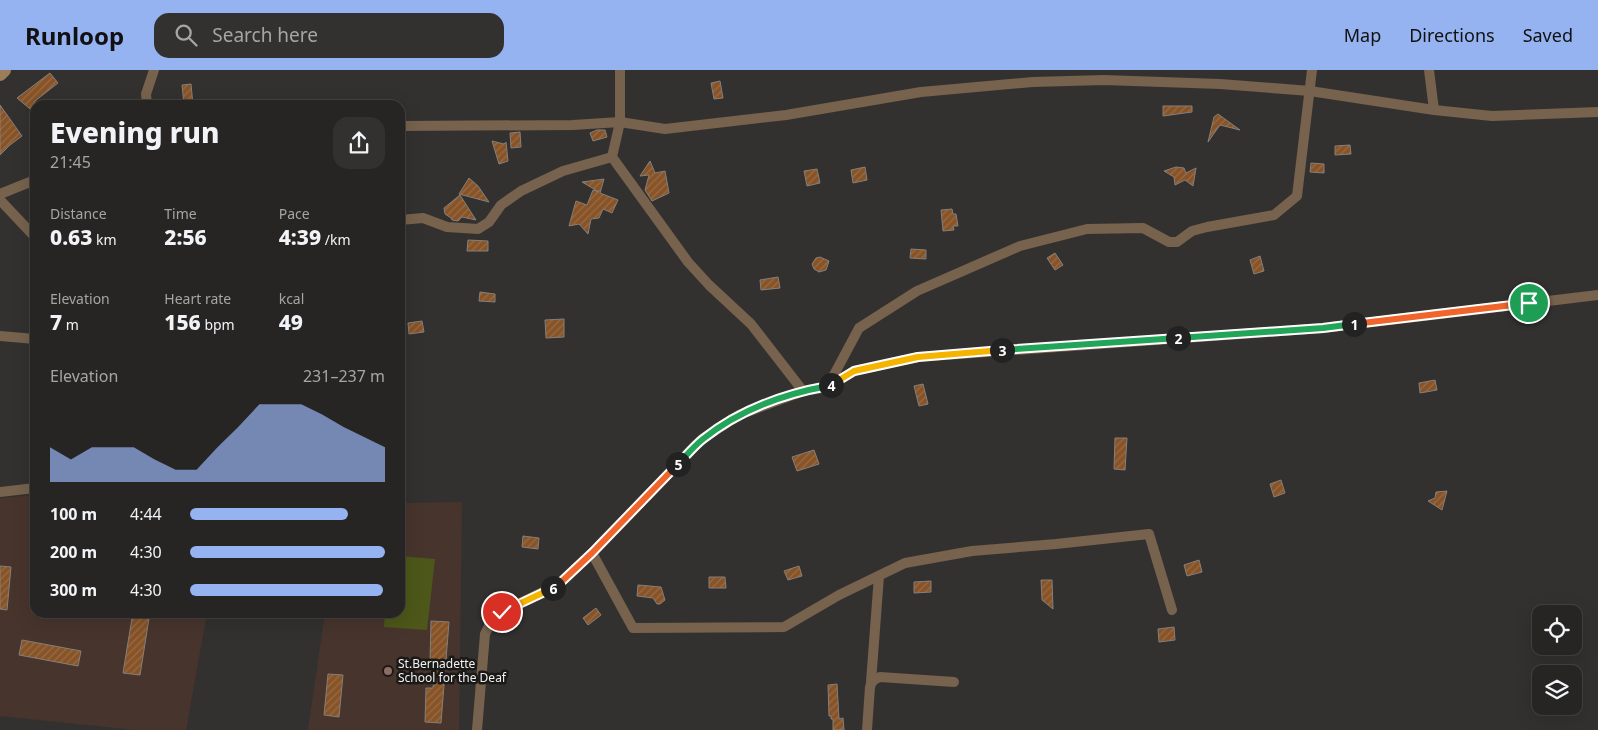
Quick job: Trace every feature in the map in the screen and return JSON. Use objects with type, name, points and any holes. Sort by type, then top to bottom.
[{"type":"main road","points":[[0,74],[4,70]]},
{"type":"street","points":[[147,100],[146,94],[154,70]]},
{"type":"street","points":[[620,70],[620,122],[612,157],[688,262],[709,285],[751,324],[803,391]]},
{"type":"street","points":[[1126,70],[1126,81]]},
{"type":"street","points":[[828,386],[860,328],[916,291],[1020,246],[1087,229],[1143,228],[1169,242],[1177,242],[1192,231],[1274,215],[1297,196],[1312,70]]},
{"type":"street","points":[[1429,70],[1434,110]]},
{"type":"street","points":[[405,126],[572,125],[620,122],[665,129],[786,115],[921,92],[1033,82],[1126,81],[1220,84],[1310,91],[1434,110],[1492,116],[1598,112]]},
{"type":"street","points":[[405,220],[423,218],[446,227],[478,229],[489,222],[501,205],[520,191],[563,171],[612,157]]},
{"type":"street","points":[[0,194],[30,182]]},
{"type":"street","points":[[0,200],[30,232]]},
{"type":"street","points":[[477,730],[485,634],[492,620],[502,612],[559,584],[592,553],[702,439],[739,415],[803,391],[828,386],[854,371],[918,357],[1323,328],[1598,295]]},
{"type":"street","points":[[0,336],[30,339]]},
{"type":"street","points":[[0,492],[30,489]]},
{"type":"street","points":[[592,553],[633,628],[784,627],[839,595],[904,564],[972,551],[1149,534],[1172,610]]},
{"type":"street","points":[[867,730],[879,576]]},
{"type":"street","points":[[872,682],[880,678],[954,682]]},
{"type":"shaded area","points":[[30,495],[30,618],[206,618],[186,730],[135,730],[0,716],[0,498]]},
{"type":"shaded area","name":"St.Bernadette School for the Deaf","points":[[462,502],[459,730],[308,730],[324,618],[405,618],[405,503]]},
{"type":"green space","points":[[405,556],[435,559],[427,630],[384,627],[385,618],[405,618]]},
{"type":"building","points":[[50,73],[58,83],[36,100],[30,100],[30,109],[17,98]]},
{"type":"building","points":[[720,81],[723,98],[714,99],[711,83]]},
{"type":"building","points":[[191,84],[193,100],[184,100],[182,85]]},
{"type":"building","points":[[0,105],[22,136],[0,155]]},
{"type":"building","points":[[1163,106],[1192,106],[1192,112],[1163,116]]},
{"type":"building","points":[[1218,114],[1240,130],[1220,125],[1208,142],[1214,117]]},
{"type":"building","points":[[597,130],[605,130],[607,137],[593,141],[590,133]]},
{"type":"building","points":[[520,132],[521,147],[511,148],[510,133]]},
{"type":"building","points":[[492,141],[504,144],[506,142],[508,161],[499,164]]},
{"type":"building","points":[[1350,145],[1351,154],[1335,155],[1335,146]]},
{"type":"building","points":[[650,161],[655,173],[665,171],[669,193],[652,201],[645,190],[649,175],[640,176]]},
{"type":"building","points":[[1311,163],[1324,164],[1324,173],[1310,172]]},
{"type":"building","points":[[865,167],[867,180],[853,183],[851,170]]},
{"type":"building","points":[[1176,167],[1184,168],[1186,173],[1196,168],[1193,186],[1185,180],[1175,185],[1174,177],[1164,171]]},
{"type":"building","points":[[817,169],[820,183],[807,186],[804,171]]},
{"type":"building","points":[[469,178],[478,186],[489,202],[459,194]]},
{"type":"building","points":[[604,179],[600,193],[618,200],[612,213],[603,209],[599,218],[591,219],[588,234],[579,224],[569,226],[576,201],[587,205],[593,190],[599,192],[582,182]]},
{"type":"building","points":[[460,195],[476,220],[462,217],[458,221],[452,220],[445,214],[444,208]]},
{"type":"building","points":[[952,209],[953,214],[956,214],[958,226],[953,226],[954,230],[943,231],[941,210]]},
{"type":"building","points":[[468,240],[488,241],[488,251],[467,251]]},
{"type":"building","points":[[911,249],[926,250],[926,259],[910,258]]},
{"type":"building","points":[[1055,253],[1063,265],[1055,270],[1047,258]]},
{"type":"building","points":[[1260,256],[1264,271],[1254,274],[1250,260]]},
{"type":"building","points":[[820,257],[829,261],[826,270],[819,272],[814,269],[812,264],[816,258]]},
{"type":"building","points":[[778,277],[780,288],[761,290],[760,280]]},
{"type":"building","points":[[480,292],[495,294],[495,302],[479,301]]},
{"type":"building","points":[[564,319],[564,337],[546,338],[545,320]]},
{"type":"building","points":[[422,321],[424,332],[409,334],[408,323]]},
{"type":"building","points":[[1435,380],[1437,390],[1420,393],[1419,383]]},
{"type":"building","points":[[923,384],[928,404],[919,406],[914,386]]},
{"type":"building","points":[[1115,438],[1127,438],[1125,470],[1114,469]]},
{"type":"building","points":[[814,450],[819,464],[797,471],[792,457]]},
{"type":"building","points":[[1281,480],[1285,493],[1274,497],[1270,484]]},
{"type":"building","points":[[1447,491],[1442,510],[1428,501],[1435,498],[1436,492]]},
{"type":"building","points":[[523,536],[539,538],[538,549],[522,547]]},
{"type":"building","points":[[1199,560],[1202,572],[1187,576],[1184,565]]},
{"type":"building","points":[[0,566],[11,567],[7,610],[0,609]]},
{"type":"building","points":[[799,566],[802,576],[788,580],[784,571]]},
{"type":"building","points":[[709,577],[725,577],[726,588],[709,588]]},
{"type":"building","points":[[1041,580],[1052,580],[1053,609],[1042,600]]},
{"type":"building","points":[[931,581],[931,592],[914,593],[914,582]]},
{"type":"building","points":[[638,585],[661,587],[665,600],[657,604],[653,598],[637,596]]},
{"type":"building","points":[[596,608],[601,615],[588,625],[583,618]]},
{"type":"building","points":[[132,618],[149,618],[140,675],[123,673]]},
{"type":"building","points":[[431,621],[449,622],[441,723],[425,722],[426,688],[433,688],[435,661],[430,661]]},
{"type":"building","points":[[1174,627],[1175,640],[1159,642],[1158,629]]},
{"type":"building","points":[[22,640],[81,651],[78,666],[19,655]]},
{"type":"building","points":[[328,674],[343,675],[339,717],[324,715]]},
{"type":"building","points":[[837,684],[839,719],[843,718],[844,730],[833,730],[833,719],[829,716],[828,685]]},
{"type":"place","name":"St.Bernadette School for the Deaf","points":[[388,671]]},
{"type":"route","points":[[502,612],[559,584],[592,553],[702,439],[739,415],[803,391],[828,386],[854,371],[918,357],[1323,328],[1529,303]]}]
